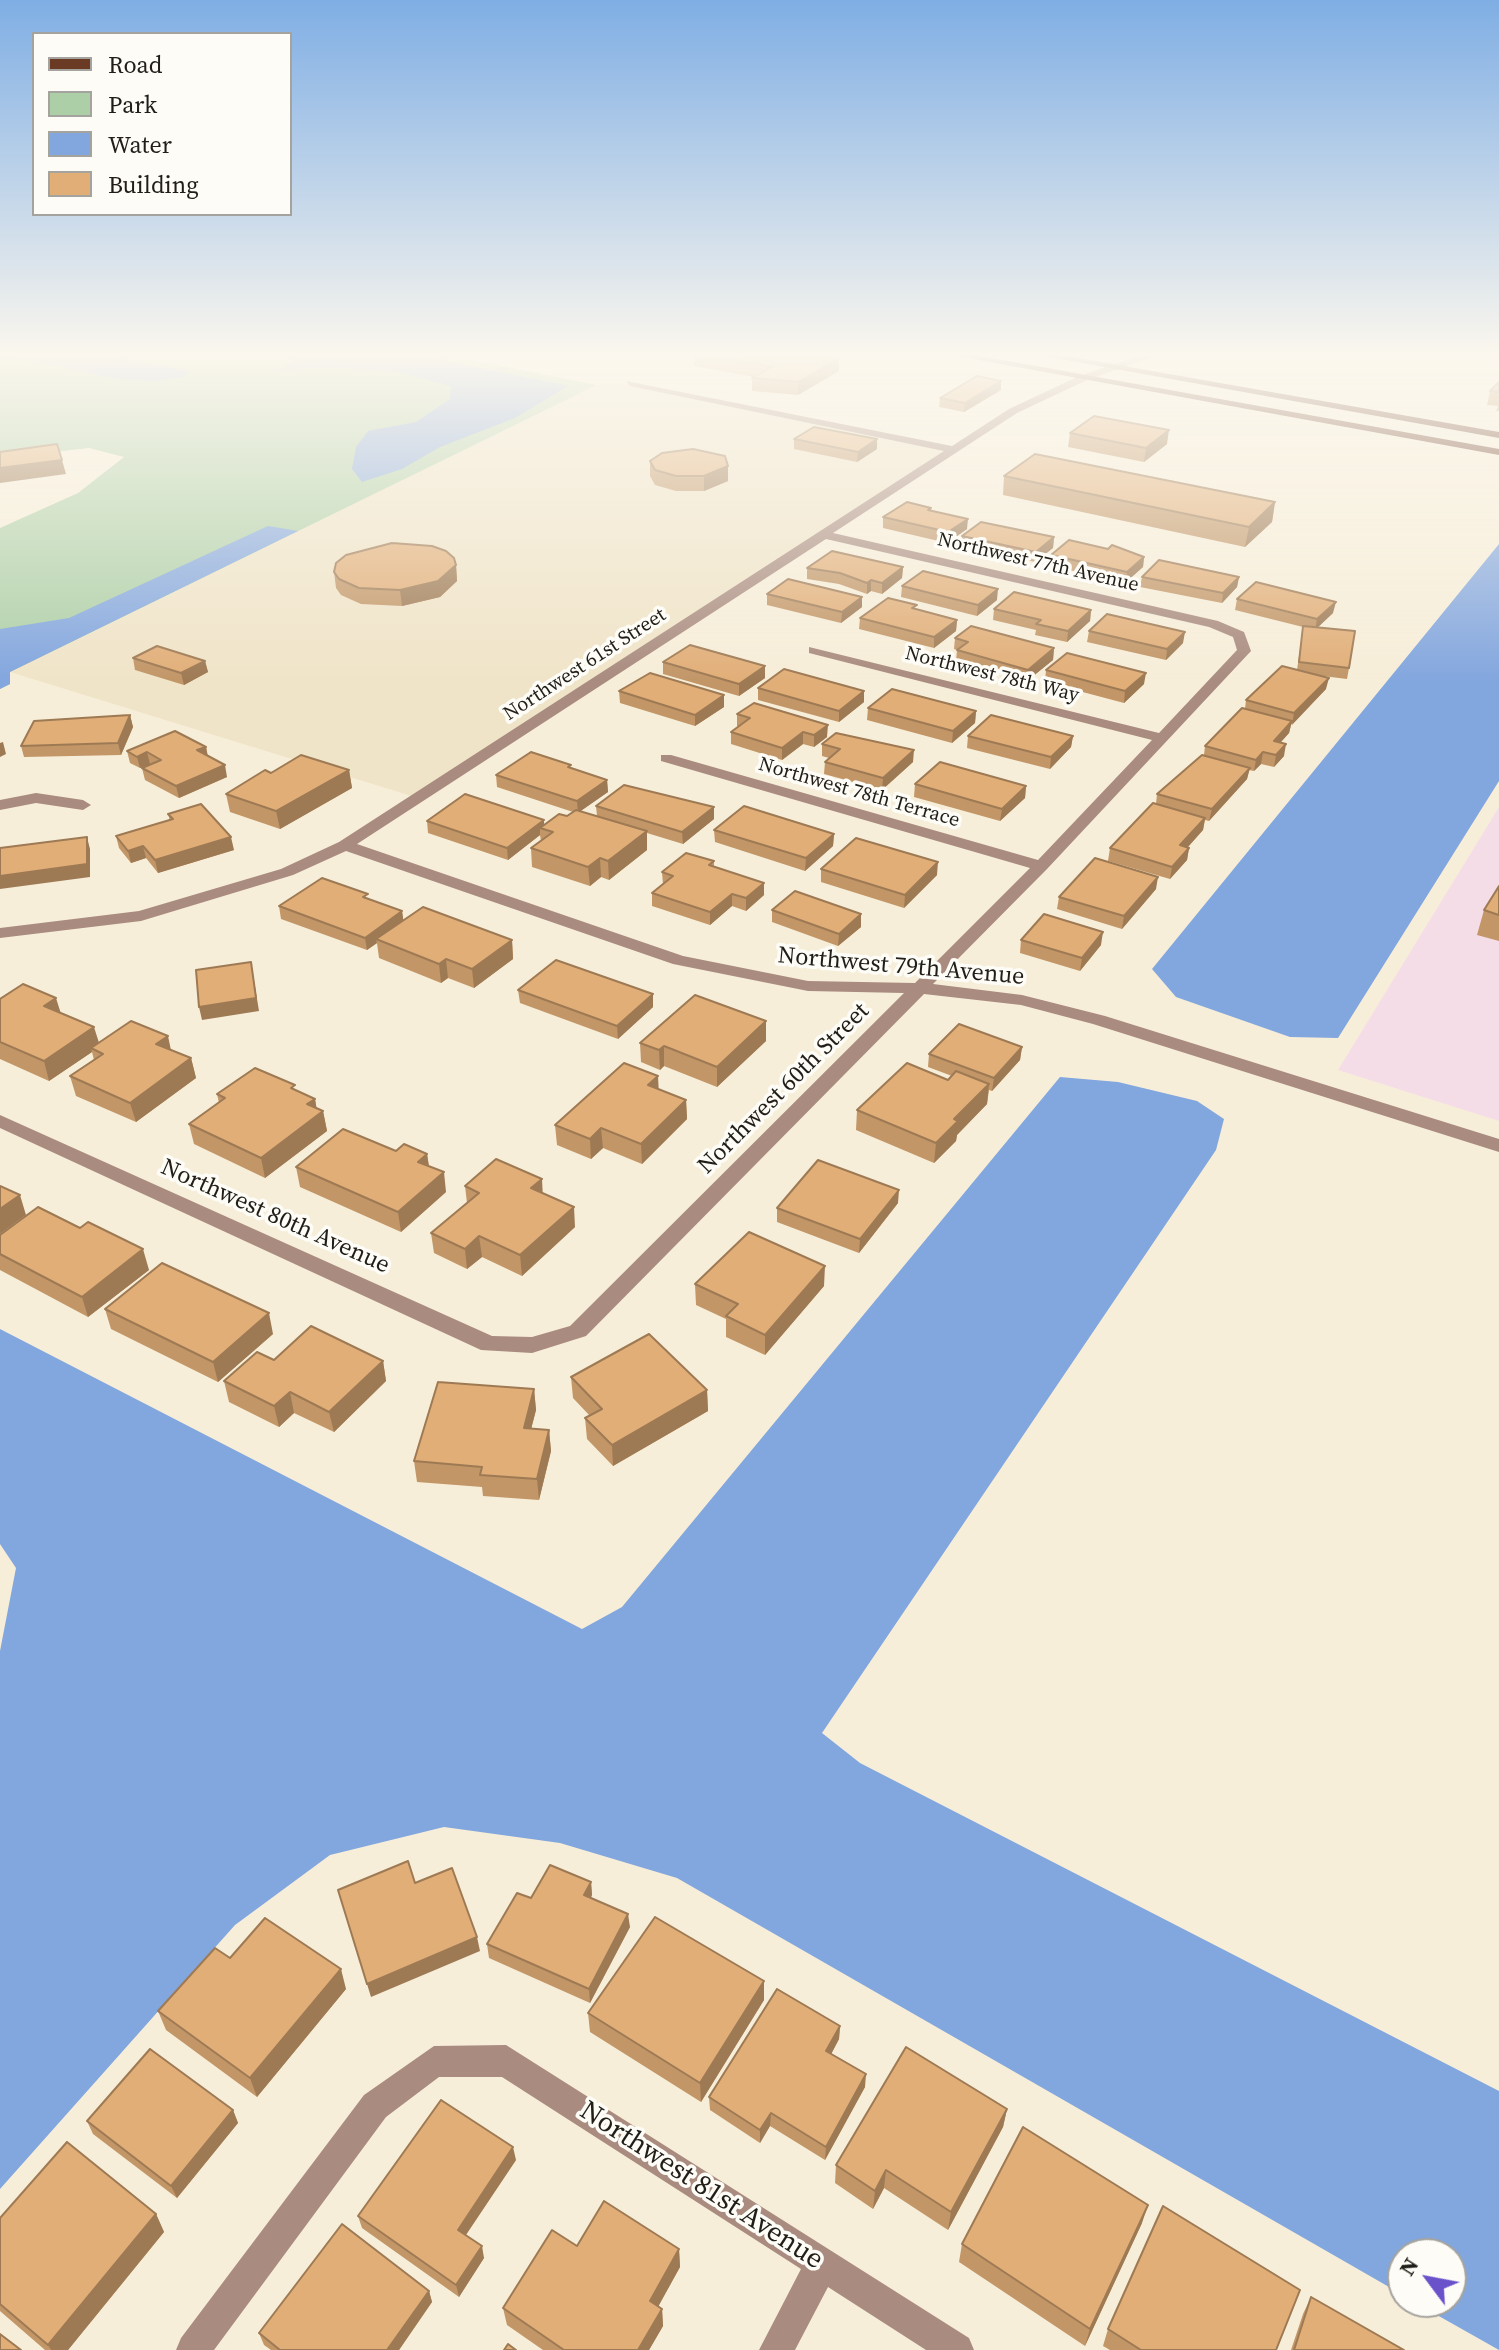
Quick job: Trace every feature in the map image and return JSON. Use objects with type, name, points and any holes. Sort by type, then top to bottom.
[{"type":"street","name":"Northwest 61st Street","points":[[0,933],[141,916],[287,872],[345,845],[826,535],[933,462]]},
{"type":"street","name":"Northwest 77th Avenue","points":[[826,535],[1213,624],[1239,635]]},
{"type":"street","name":"Northwest 60th Street","points":[[532,1345],[578,1331],[1041,866],[1244,651],[1239,635]]},
{"type":"street","name":"Northwest 78th Way","points":[[814,650],[1161,738]]},
{"type":"street","name":"Northwest 78th Terrace","points":[[666,758],[1041,866]]},
{"type":"street","points":[[0,805],[36,798],[83,805]]},
{"type":"street","name":"Northwest 79th Avenue","points":[[345,845],[679,960],[808,986],[918,988],[1022,1000],[1099,1020],[1499,1146]]},
{"type":"street","name":"Northwest 80th Avenue","points":[[0,1121],[489,1344],[532,1345]]},
{"type":"street","name":"Northwest 81st Avenue","points":[[193,2350],[375,2106],[434,2062],[506,2061],[957,2350]]},
{"type":"street","points":[[776,2350],[822,2264]]},
{"type":"shaded area","points":[[440,462],[933,462],[418,798],[10,672]]},
{"type":"shaded area","points":[[1499,807],[1499,1121],[1338,1070]]},
{"type":"green space","points":[[118,462],[440,462],[10,672],[10,684],[0,689],[0,528],[78,493]]},
{"type":"water","points":[[353,462],[415,462],[362,482],[352,469]]},
{"type":"water","points":[[268,526],[298,531],[10,672],[10,684],[0,689],[0,629],[69,618]]},
{"type":"water","points":[[1499,544],[1499,781],[1338,1038],[1290,1037],[1176,997],[1152,969]]},
{"type":"water","points":[[1060,1077],[1118,1082],[1197,1101],[1224,1119],[1216,1150],[822,1733],[860,1763],[1499,2091],[1499,2350],[1442,2318],[1467,2318],[1467,2238],[1387,2238],[1387,2286],[677,1878],[560,1843],[444,1827],[330,1855],[235,1925],[0,2189],[0,1651],[16,1568],[0,1544],[0,1329],[582,1629],[622,1607]]},
{"type":"building","points":[[0,462],[49,462],[0,468]]},
{"type":"building","points":[[650,462],[727,462],[728,466],[704,476],[676,476],[655,470]]},
{"type":"building","points":[[1024,462],[1073,462],[1275,502],[1249,527],[1004,476]]},
{"type":"building","points":[[907,502],[968,519],[948,532],[883,517]]},
{"type":"building","points":[[981,522],[1054,537],[1036,552],[962,536]]},
{"type":"building","points":[[1069,540],[1108,549],[1112,545],[1144,557],[1127,572],[1051,555]]},
{"type":"building","points":[[392,543],[432,546],[446,551],[454,558],[456,565],[438,581],[400,590],[359,588],[339,579],[334,572],[336,563],[346,555]]},
{"type":"building","points":[[832,551],[903,567],[882,583],[871,580],[867,583],[840,573],[807,568]]},
{"type":"building","points":[[1159,560],[1239,577],[1223,593],[1142,577]]},
{"type":"building","points":[[923,571],[998,589],[978,605],[902,586]]},
{"type":"building","points":[[788,579],[862,597],[842,612],[767,594]]},
{"type":"building","points":[[1256,582],[1336,602],[1317,619],[1237,599]]},
{"type":"building","points":[[1014,592],[1091,610],[1068,631],[1036,624],[1041,620],[994,609]]},
{"type":"building","points":[[888,598],[957,620],[934,637],[860,618]]},
{"type":"building","points":[[1107,614],[1185,632],[1167,649],[1089,631]]},
{"type":"building","points":[[971,626],[1054,648],[1028,670],[957,650],[968,642],[955,638]]},
{"type":"building","points":[[1303,626],[1355,631],[1349,668],[1299,662]]},
{"type":"building","points":[[690,645],[765,666],[739,684],[663,662]]},
{"type":"building","points":[[157,646],[205,661],[181,673],[133,658]]},
{"type":"building","points":[[1067,653],[1146,673],[1125,691],[1046,670]]},
{"type":"building","points":[[1282,666],[1329,678],[1294,713],[1246,700]]},
{"type":"building","points":[[784,669],[864,691],[839,711],[758,688]]},
{"type":"building","points":[[650,673],[724,695],[695,715],[619,691]]},
{"type":"building","points":[[892,689],[976,711],[953,731],[868,708]]},
{"type":"building","points":[[754,703],[828,725],[814,735],[803,732],[782,748],[731,732],[750,718],[737,714]]},
{"type":"building","points":[[1242,708],[1292,721],[1274,741],[1286,744],[1276,755],[1263,752],[1256,760],[1205,746]]},
{"type":"building","points":[[130,715],[118,743],[21,746],[34,721]]},
{"type":"building","points":[[991,715],[1073,736],[1051,757],[968,736]]},
{"type":"building","points":[[175,731],[206,747],[197,750],[225,765],[176,786],[142,768],[161,760],[147,752],[137,757],[127,751]]},
{"type":"building","points":[[836,733],[914,750],[883,778],[825,762],[840,749],[822,744]]},
{"type":"building","points":[[531,752],[607,780],[577,801],[496,775]]},
{"type":"building","points":[[301,755],[349,770],[276,811],[226,794],[265,770],[271,773]]},
{"type":"building","points":[[1202,755],[1250,768],[1212,809],[1157,794]]},
{"type":"building","points":[[940,762],[1026,786],[1002,809],[915,784]]},
{"type":"building","points":[[624,785],[714,807],[682,832],[596,806]]},
{"type":"building","points":[[465,794],[544,820],[507,848],[427,821]]},
{"type":"building","points":[[1153,803],[1205,818],[1180,845],[1189,848],[1172,867],[1110,848]]},
{"type":"building","points":[[201,804],[231,837],[155,860],[143,846],[128,851],[116,836],[173,819],[168,814]]},
{"type":"building","points":[[744,806],[834,834],[806,858],[714,830]]},
{"type":"building","points":[[576,810],[647,831],[608,861],[600,858],[588,867],[531,848],[553,832],[540,828],[559,814],[567,816]]},
{"type":"building","points":[[87,837],[87,864],[0,876],[0,848]]},
{"type":"building","points":[[856,838],[938,862],[905,895],[821,869]]},
{"type":"building","points":[[686,853],[714,861],[709,865],[764,883],[746,898],[732,894],[710,912],[652,893],[673,876],[662,872]]},
{"type":"building","points":[[1095,858],[1158,877],[1124,916],[1059,897]]},
{"type":"building","points":[[322,878],[368,894],[363,897],[402,911],[365,938],[279,906]]},
{"type":"building","points":[[1499,886],[1499,915],[1484,910]]},
{"type":"building","points":[[795,891],[861,914],[839,934],[772,910]]},
{"type":"building","points":[[423,907],[512,940],[472,969],[446,959],[439,964],[376,939]]},
{"type":"building","points":[[1044,914],[1103,932],[1082,958],[1021,940]]},
{"type":"building","points":[[556,960],[653,994],[617,1026],[518,990]]},
{"type":"building","points":[[251,962],[256,998],[199,1007],[196,970]]},
{"type":"building","points":[[23,984],[56,998],[44,1006],[94,1027],[44,1061],[0,1042],[0,999]]},
{"type":"building","points":[[695,995],[766,1021],[717,1067],[664,1046],[659,1050],[640,1043]]},
{"type":"building","points":[[131,1021],[168,1036],[156,1044],[191,1058],[130,1103],[70,1076],[103,1054],[91,1048]]},
{"type":"building","points":[[959,1024],[1022,1047],[994,1078],[929,1054]]},
{"type":"building","points":[[624,1063],[658,1076],[648,1085],[686,1100],[641,1144],[601,1128],[590,1139],[555,1125]]},
{"type":"building","points":[[907,1063],[948,1080],[956,1071],[989,1084],[954,1119],[958,1121],[936,1143],[857,1110]]},
{"type":"building","points":[[255,1068],[295,1085],[291,1088],[315,1099],[307,1104],[323,1111],[261,1158],[189,1124],[225,1098],[217,1094]]},
{"type":"building","points":[[343,1129],[396,1151],[404,1144],[427,1154],[418,1162],[444,1172],[398,1212],[296,1167]]},
{"type":"building","points":[[496,1159],[542,1179],[531,1188],[574,1207],[520,1255],[479,1236],[465,1249],[431,1233],[479,1193],[465,1186]]},
{"type":"building","points":[[818,1160],[899,1190],[860,1239],[777,1208]]},
{"type":"building","points":[[0,1186],[20,1195],[0,1209]]},
{"type":"building","points":[[38,1207],[80,1228],[88,1222],[143,1249],[82,1297],[0,1254],[0,1235]]},
{"type":"building","points":[[749,1232],[825,1266],[765,1335],[726,1316],[738,1304],[695,1284]]},
{"type":"building","points":[[162,1263],[269,1313],[213,1362],[105,1309]]},
{"type":"building","points":[[311,1326],[383,1361],[329,1412],[290,1392],[274,1406],[224,1381],[257,1352],[274,1360]]},
{"type":"building","points":[[649,1334],[707,1390],[612,1445],[585,1418],[602,1409],[571,1377]]},
{"type":"building","points":[[438,1382],[534,1389],[524,1428],[549,1430],[537,1479],[480,1475],[482,1467],[414,1461]]},
{"type":"building","points":[[408,1861],[415,1883],[452,1868],[477,1937],[367,1984],[338,1890]]},
{"type":"building","points":[[550,1865],[591,1882],[584,1895],[628,1914],[589,1989],[487,1944],[517,1893],[531,1898]]},
{"type":"building","points":[[655,1917],[764,1981],[700,2083],[588,2013]]},
{"type":"building","points":[[265,1918],[341,1969],[250,2078],[158,2011],[215,1948],[230,1958]]},
{"type":"building","points":[[777,1989],[840,2026],[826,2051],[866,2074],[826,2147],[771,2113],[760,2130],[709,2097]]},
{"type":"building","points":[[906,2047],[1007,2109],[951,2212],[886,2170],[875,2191],[836,2165]]},
{"type":"building","points":[[150,2049],[233,2110],[171,2186],[87,2121]]},
{"type":"building","points":[[441,2100],[513,2147],[458,2230],[482,2246],[456,2285],[358,2216]]},
{"type":"building","points":[[1023,2127],[1148,2205],[1090,2329],[962,2244]]},
{"type":"building","points":[[67,2142],[156,2214],[48,2345],[0,2304],[0,2218]]},
{"type":"building","points":[[604,2201],[679,2249],[650,2301],[662,2309],[638,2350],[564,2350],[503,2308],[552,2230],[577,2246]]},
{"type":"building","points":[[1163,2206],[1300,2290],[1276,2350],[1141,2350],[1108,2329]]},
{"type":"building","points":[[342,2224],[429,2291],[387,2350],[280,2350],[259,2333]]},
{"type":"building","points":[[1311,2297],[1404,2350],[1294,2350]]},
{"type":"building","points":[[0,2334],[21,2350],[0,2350]]}]
